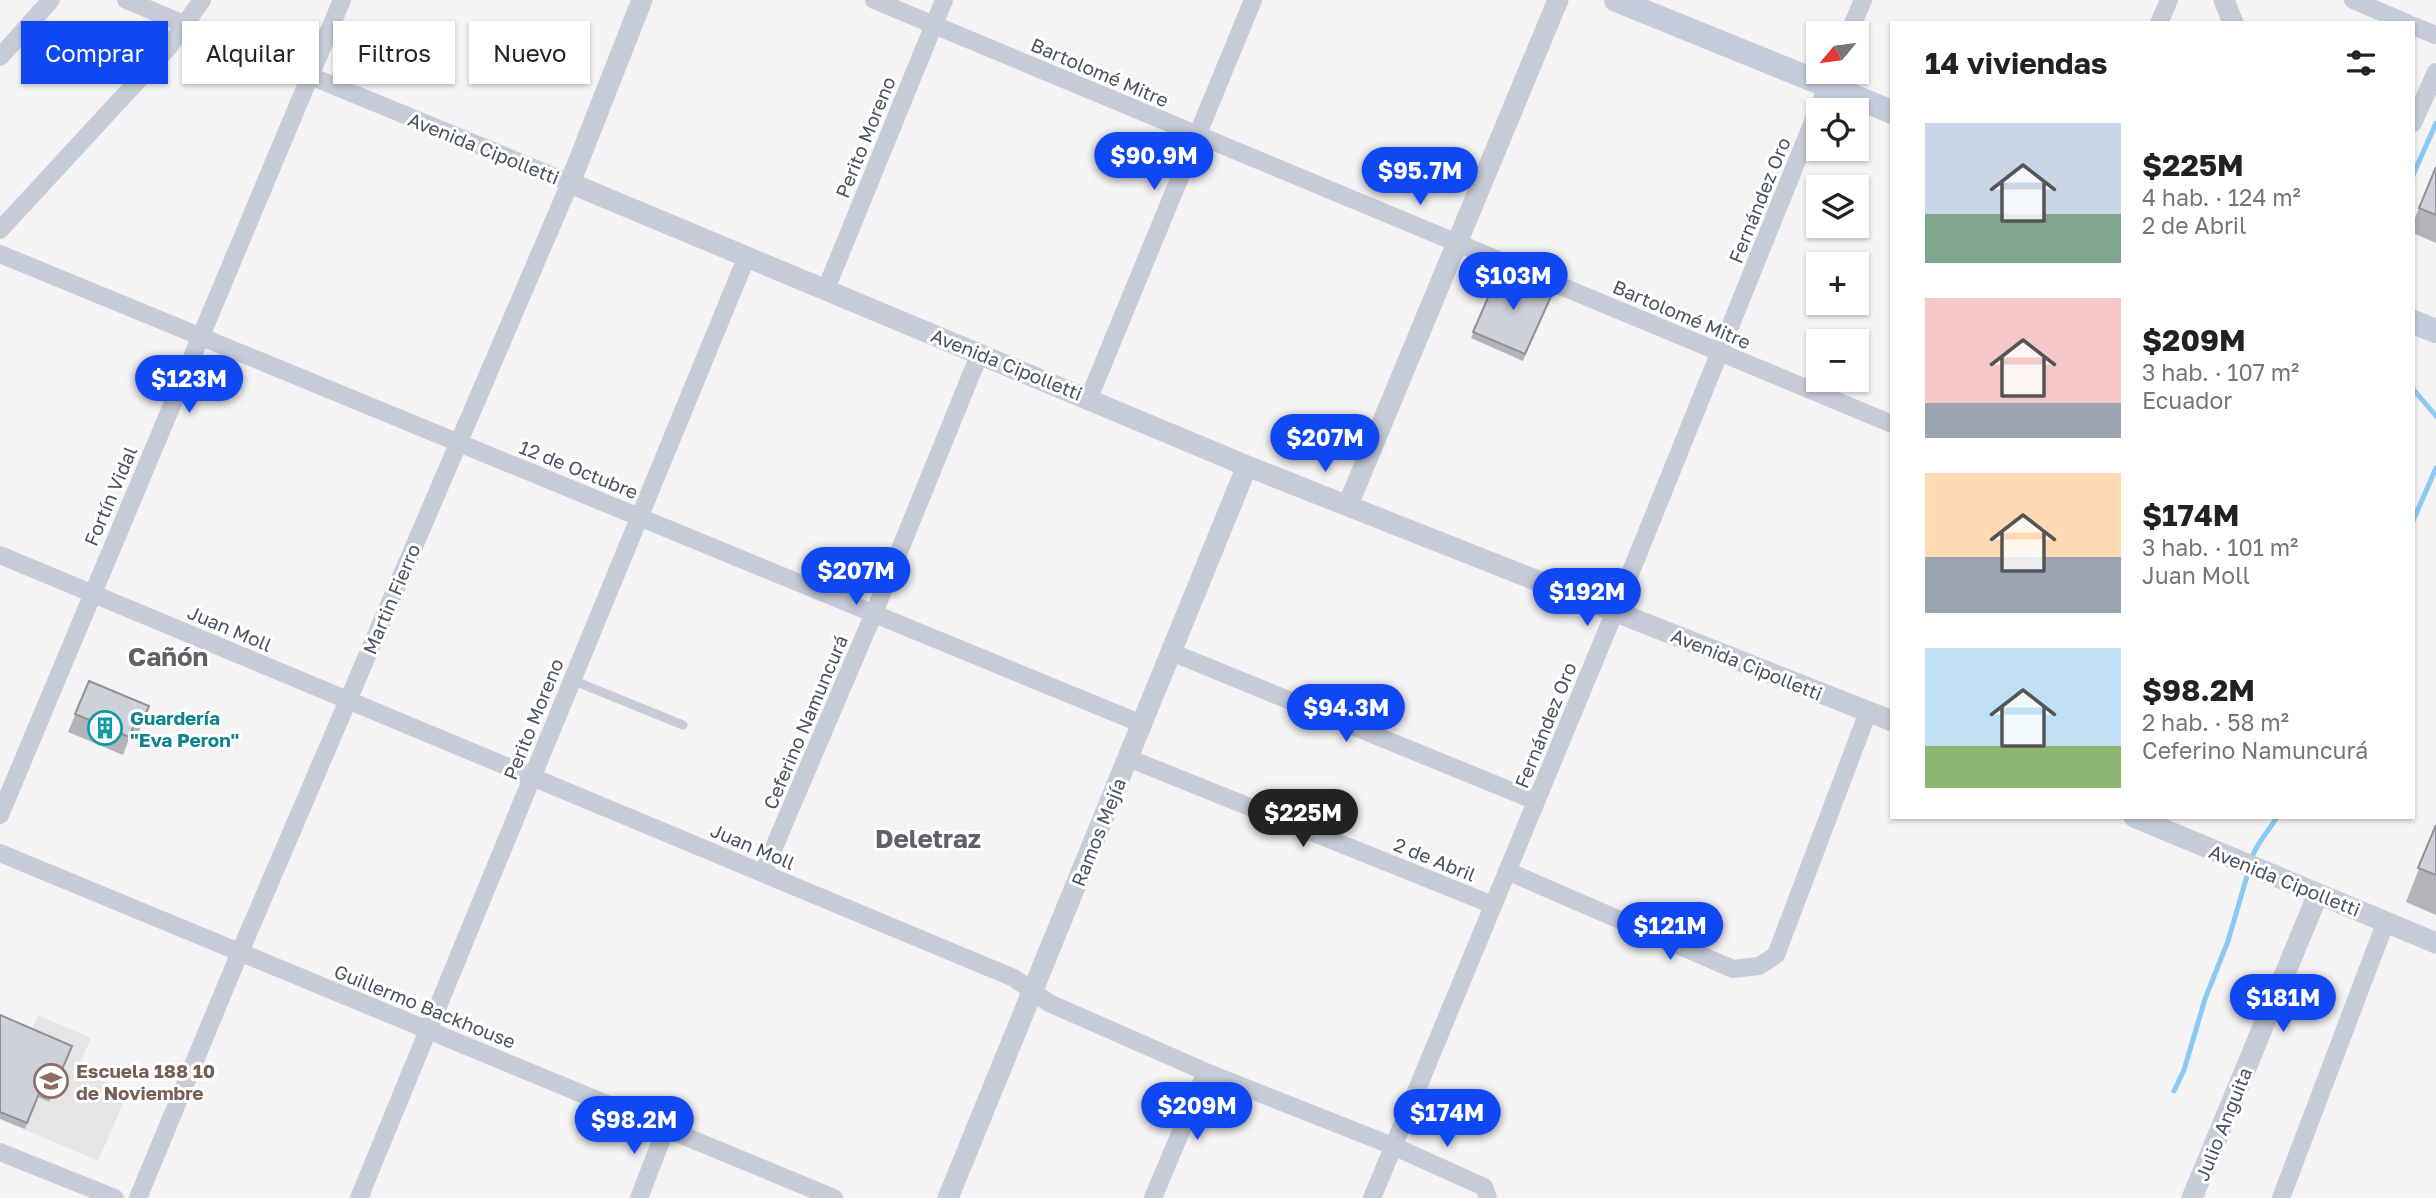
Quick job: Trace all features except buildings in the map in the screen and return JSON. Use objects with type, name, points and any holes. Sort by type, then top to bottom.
[{"type":"main road","points":[[1616,0],[1806,71]]},
{"type":"main road","points":[[1838,84],[1890,111]]},
{"type":"main road","points":[[2415,323],[2436,331]]},
{"type":"street","points":[[0,57],[51,0]]},
{"type":"street","name":"Avenida Cipolletti","points":[[126,0],[182,22]]},
{"type":"street","points":[[188,21],[202,0]]},
{"type":"street","name":"Fortín Vidal","points":[[319,55],[342,0]]},
{"type":"street","name":"Martin Fierro","points":[[138,1198],[347,700],[570,183],[642,0]]},
{"type":"street","name":"Bartolomé Mitre","points":[[874,0],[1890,423]]},
{"type":"street","name":"Perito Moreno","points":[[826,289],[944,0]]},
{"type":"street","points":[[1089,398],[1253,0]]},
{"type":"street","points":[[1348,505],[1558,0]]},
{"type":"street","points":[[1854,21],[1863,0]]},
{"type":"street","points":[[2159,21],[2169,0]]},
{"type":"street","points":[[2224,0],[2232,21]]},
{"type":"street","points":[[2353,0],[2402,21]]},
{"type":"street","points":[[2415,27],[2436,35]]},
{"type":"street","points":[[0,230],[168,48],[182,29]]},
{"type":"street","points":[[2415,119],[2436,72]]},
{"type":"street","name":"Avenida Cipolletti","points":[[319,80],[1247,466],[1890,720]]},
{"type":"street","name":"Fortín Vidal","points":[[0,814],[307,84]]},
{"type":"street","name":"Fernández Oro","points":[[1372,1198],[1615,611],[1828,84]]},
{"type":"street","name":"12 de Octubre","points":[[0,254],[1142,724]]},
{"type":"street","name":"Perito Moreno","points":[[359,1198],[747,257]]},
{"type":"street","name":"Ceferino Namuncurá","points":[[763,873],[874,613],[980,353]]},
{"type":"street","name":"Ramos Mejía","points":[[948,1198],[1247,466]]},
{"type":"street","name":"Juan Moll","points":[[0,555],[1014,978],[1049,1003],[1206,1072],[1393,1146],[1486,1192]]},
{"type":"street","points":[[1171,652],[1536,802]]},
{"type":"street","points":[[1507,871],[1733,969],[1759,966],[1776,955],[1868,712]]},
{"type":"street","name":"2 de Abril","points":[[1128,758],[1493,905]]},
{"type":"street","name":"Avenida Cipolletti","points":[[2141,819],[2436,943]]},
{"type":"street","name":"Guillermo Backhouse","points":[[0,853],[834,1198]]},
{"type":"street","name":"Julio Anguita","points":[[2192,1198],[2318,894]]},
{"type":"street","points":[[2281,1198],[2386,921]]},
{"type":"street","points":[[1153,1198],[1206,1072]]},
{"type":"street","points":[[639,1198],[666,1128]]},
{"type":"street","points":[[0,1152],[115,1198]]},
{"type":"lane","points":[[572,680],[683,725]]},
{"type":"shaded area","name":"Escuela 188 10 de Noviembre","points":[[38,1015],[91,1038],[77,1070],[128,1092],[98,1161],[0,1119],[0,1022],[30,1035]]},
{"type":"waterway","points":[[2415,170],[2436,123]]},
{"type":"waterway","points":[[2415,391],[2436,416]]},
{"type":"waterway","points":[[2415,516],[2436,468]]},
{"type":"waterway","points":[[2253,855],[2276,819]]},
{"type":"waterway","points":[[2174,1091],[2184,1070],[2205,999],[2228,941],[2247,876]]},
{"type":"place","name":"Guardería \"Eva Peron\"","points":[[105,728]]},
{"type":"place","name":"Escuela 188 10 de Noviembre","points":[[51,1081]]},
{"type":"district","name":"Cañón","points":[[168,656]]},
{"type":"district","name":"Deletraz","points":[[928,838]]}]
